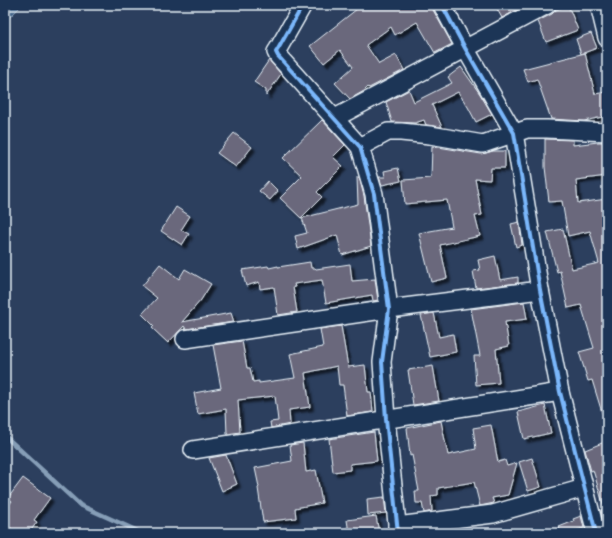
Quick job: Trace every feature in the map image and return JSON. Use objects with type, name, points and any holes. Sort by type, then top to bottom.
[{"type":"street","points":[[303,5],[276,52],[360,147],[374,194],[389,309],[382,362],[397,530],[493,514],[584,488]]},
{"type":"street","points":[[442,5],[514,133],[540,290],[560,392],[596,533]]},
{"type":"street","points":[[335,118],[548,5]]},
{"type":"street","points":[[599,5],[607,38]]},
{"type":"street","points":[[360,147],[388,132],[430,135],[482,144],[527,129],[607,132]]},
{"type":"street","points":[[185,339],[389,309],[540,290]]},
{"type":"street","points":[[193,450],[560,392]]},
{"type":"path","points":[[5,15],[8,18]]},
{"type":"water","points":[[5,5],[22,5],[5,22]]},
{"type":"building","points":[[362,5],[432,5],[433,10],[452,44],[435,53],[417,22],[395,35],[391,27],[366,45],[379,64],[396,55],[404,70],[369,88],[368,87],[350,99],[335,83],[353,67],[340,50],[324,63],[310,46]]},
{"type":"building","points":[[505,5],[526,5],[502,18],[497,9]]},
{"type":"building","points":[[568,5],[578,30],[546,42],[538,21],[552,14],[556,10]]},
{"type":"building","points":[[591,33],[597,48],[581,54],[576,39]]},
{"type":"building","points":[[585,53],[595,94],[607,92],[607,116],[584,121],[551,119],[537,79],[528,82],[523,69]]},
{"type":"building","points":[[269,60],[281,74],[266,96],[266,90],[254,82]]},
{"type":"building","points":[[461,67],[492,114],[476,122],[458,92],[432,105],[442,127],[426,125],[424,120],[415,123],[392,122],[386,102],[409,90],[414,102],[452,83],[448,77]]},
{"type":"building","points":[[322,120],[345,145],[333,157],[343,166],[317,192],[322,197],[301,218],[280,198],[302,176],[283,158]]},
{"type":"building","points":[[234,133],[252,147],[236,167],[217,153]]},
{"type":"building","points":[[545,139],[573,140],[573,145],[607,142],[607,176],[576,180],[578,203],[607,199],[607,419],[604,419],[592,380],[588,381],[579,352],[594,348],[581,305],[568,308],[560,271],[557,272],[547,232],[563,229],[572,269],[599,263],[590,231],[568,236],[562,201],[549,202],[545,167]]},
{"type":"building","points":[[432,146],[481,154],[493,151],[505,151],[505,168],[491,168],[490,180],[475,179],[482,215],[475,216],[480,236],[440,245],[447,278],[431,282],[419,233],[452,227],[447,200],[405,204],[403,180],[431,178]]},
{"type":"building","points":[[398,168],[401,181],[382,185],[379,177],[385,177],[384,171]]},
{"type":"building","points":[[357,177],[359,177],[364,196],[371,246],[342,255],[337,235],[298,249],[295,236],[307,233],[302,218],[358,204]]},
{"type":"building","points":[[268,181],[278,191],[270,200],[259,191]]},
{"type":"building","points":[[176,207],[190,216],[181,230],[189,234],[182,245],[161,231]]},
{"type":"building","points":[[519,222],[522,245],[516,247],[511,224]]},
{"type":"building","points":[[495,256],[500,280],[518,277],[518,283],[476,288],[473,271],[480,270],[478,260]]},
{"type":"building","points":[[310,262],[311,268],[316,269],[350,264],[352,281],[375,279],[378,300],[373,301],[372,295],[326,303],[322,280],[294,284],[295,287],[293,287],[297,312],[278,315],[274,287],[260,289],[259,282],[246,286],[242,270],[268,266],[269,268],[278,267]]},
{"type":"building","points":[[160,264],[179,279],[185,269],[211,284],[201,300],[182,322],[231,313],[234,322],[186,329],[184,326],[168,343],[152,328],[154,326],[142,314],[157,298],[142,286]]},
{"type":"building","points":[[524,302],[527,319],[505,322],[509,346],[496,349],[499,383],[476,385],[474,356],[480,356],[471,309]]},
{"type":"building","points":[[434,313],[439,337],[453,334],[456,352],[430,357],[421,315]]},
{"type":"building","points":[[341,326],[348,367],[365,365],[368,392],[371,392],[372,412],[347,416],[343,385],[339,385],[337,366],[305,373],[310,407],[289,410],[290,424],[271,428],[270,422],[278,421],[275,396],[238,400],[240,432],[227,434],[226,409],[198,414],[194,393],[221,388],[213,345],[242,341],[247,368],[250,368],[253,382],[259,381],[259,383],[295,378],[290,354],[323,347],[320,329]]},
{"type":"building","points":[[433,366],[439,401],[413,405],[408,370]]},
{"type":"building","points":[[545,405],[551,433],[524,439],[518,412]]},
{"type":"building","points":[[441,421],[448,455],[476,449],[473,428],[491,425],[498,462],[505,460],[507,466],[517,463],[508,495],[492,498],[494,503],[480,506],[474,482],[438,488],[438,495],[431,496],[432,511],[424,513],[422,503],[416,503],[415,491],[419,491],[412,455],[410,456],[407,428]]},
{"type":"building","points":[[374,432],[377,461],[350,464],[350,470],[333,472],[329,439]]},
{"type":"building","points":[[607,441],[607,506],[604,507],[593,470],[591,471],[585,450]]},
{"type":"building","points":[[303,443],[306,472],[316,470],[322,503],[295,508],[296,518],[263,522],[255,468],[292,461],[290,445]]},
{"type":"building","points":[[226,455],[237,484],[222,491],[209,458]]},
{"type":"building","points":[[532,458],[541,487],[528,491],[519,462]]},
{"type":"building","points":[[23,478],[50,498],[34,520],[37,522],[29,533],[17,533],[5,524],[5,510],[12,501],[8,498]]},
{"type":"building","points":[[384,497],[386,513],[368,515],[367,499]]},
{"type":"building","points":[[607,508],[607,522],[604,523],[601,510]]},
{"type":"building","points":[[376,516],[379,533],[349,533],[347,520]]},
{"type":"building","points":[[581,516],[584,528],[568,533],[561,533],[559,527],[574,521],[573,519]]},
{"type":"waterway","points":[[5,436],[80,505],[142,533]]},
{"type":"cycle path","points":[[303,5],[276,52],[360,147],[374,194],[389,309],[382,362],[386,419],[398,533]]},
{"type":"cycle path","points":[[442,5],[514,133],[540,290],[560,392],[596,533]]}]
